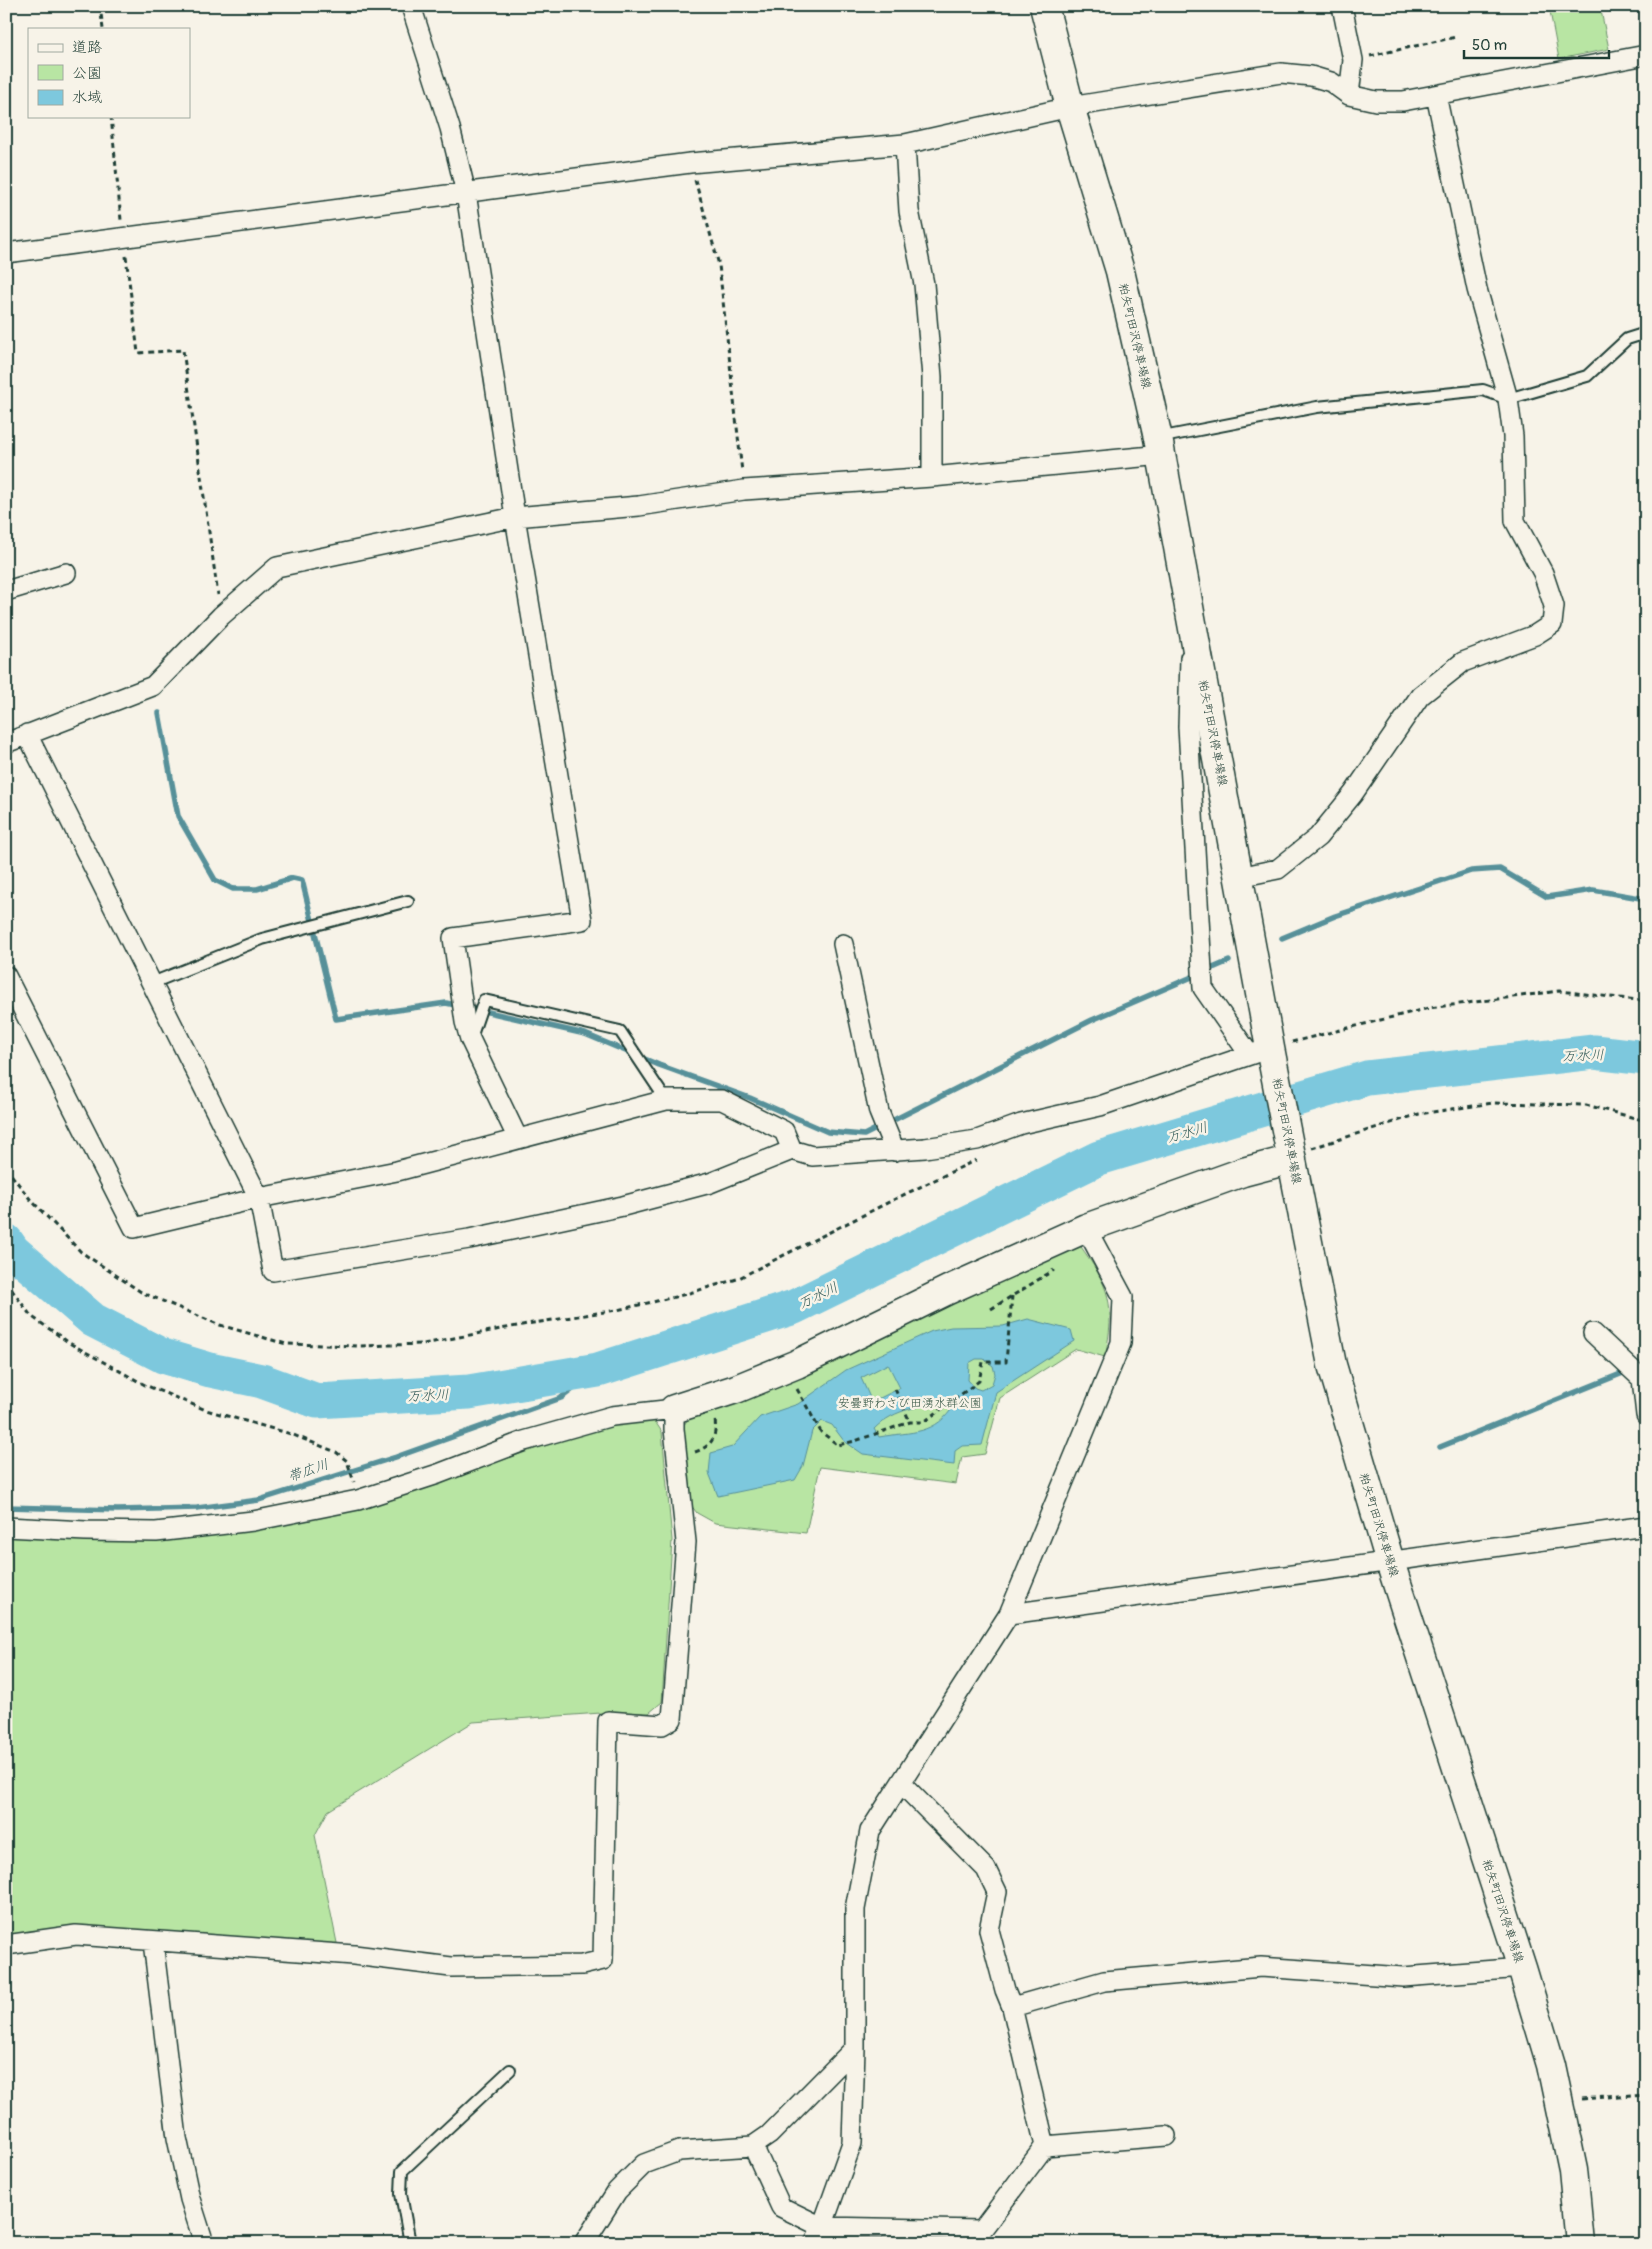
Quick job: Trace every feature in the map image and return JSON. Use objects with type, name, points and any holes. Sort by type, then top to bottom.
[{"type":"main road","name":"粕矢町田沢停車場線","points":[[1044,6],[1070,107],[1120,271],[1160,447],[1239,877],[1264,1054],[1291,1152],[1332,1364],[1390,1562],[1522,1968],[1551,2065],[1573,2170],[1580,2243]]},
{"type":"main road","points":[[674,1409],[736,1389],[797,1364],[948,1290],[1086,1228],[1243,1172],[1291,1152]]},
{"type":"street","points":[[411,6],[450,128],[466,193],[514,517],[582,920],[453,938],[463,999],[471,1028],[518,1139]]},
{"type":"street","points":[[1342,6],[1352,60],[1349,95]]},
{"type":"street","points":[[6,253],[690,163],[905,144],[1070,107],[1281,73],[1311,76],[1332,82],[1349,95],[1385,101],[1403,101],[1646,55]]},
{"type":"street","points":[[1239,877],[1278,869],[1318,837],[1353,794],[1420,696],[1463,662],[1535,635],[1552,624],[1554,606],[1543,573],[1515,521],[1513,436],[1508,399],[1476,289],[1436,95]]},
{"type":"street","points":[[905,144],[909,211],[924,284],[932,377],[932,477]]},
{"type":"street","points":[[6,744],[27,734],[153,686],[221,616],[277,566],[514,517],[639,506],[744,490],[932,477],[1160,447]]},
{"type":"street","points":[[6,591],[66,574]]},
{"type":"street","points":[[27,734],[258,1198],[273,1271],[469,1239],[623,1206],[710,1183],[792,1150],[812,1156],[893,1146],[925,1148],[977,1140],[1021,1124],[1100,1106],[1264,1054],[1203,988],[1188,727],[1193,626]]},
{"type":"street","points":[[843,944],[882,1120],[893,1146]]},
{"type":"street","points":[[6,976],[134,1228],[258,1198],[397,1170],[666,1100],[722,1100],[784,1131],[792,1150]]},
{"type":"street","points":[[818,2235],[852,2143],[856,2048],[855,1909],[870,1831],[1009,1614],[1121,1343],[1123,1297],[1086,1228]]},
{"type":"street","points":[[1593,1333],[1642,1379],[1646,1415]]},
{"type":"street","points":[[6,1527],[86,1532],[156,1532],[252,1521],[358,1500],[438,1474],[524,1441],[612,1416],[674,1409],[674,1429],[686,1542],[672,1719],[662,1725],[608,1721],[603,1960],[582,1965],[451,1967],[354,1955],[76,1936],[6,1945]]},
{"type":"street","points":[[1009,1614],[1646,1526]]},
{"type":"street","points":[[901,1783],[986,1869],[997,1892],[989,1930],[1004,1990],[1012,2007],[1045,2146]]},
{"type":"street","points":[[153,1942],[177,2138],[190,2199],[204,2243]]},
{"type":"street","points":[[1012,2007],[1104,1981],[1261,1967],[1403,1977],[1522,1968]]},
{"type":"street","points":[[584,2243],[617,2191],[644,2164],[679,2151],[753,2146],[770,2135],[856,2048]]},
{"type":"street","points":[[753,2146],[781,2207],[818,2235],[976,2236],[1045,2146],[1166,2136]]},
{"type":"lane","points":[[1160,447],[1317,407],[1483,390],[1508,399],[1587,376],[1627,339],[1646,333]]},
{"type":"lane","points":[[152,983],[262,939],[408,901]]},
{"type":"lane","points":[[471,1028],[484,1000],[620,1031],[666,1100]]},
{"type":"lane","points":[[410,2243],[401,2194],[402,2172],[510,2070]]},
{"type":"path","points":[[100,6],[102,28]]},
{"type":"path","points":[[1352,60],[1456,37]]},
{"type":"path","points":[[111,118],[123,237],[138,353],[183,350],[221,616]]},
{"type":"path","points":[[690,163],[706,212],[719,265],[744,490]]},
{"type":"path","points":[[1264,1054],[1429,1008],[1559,991],[1646,1001]]},
{"type":"path","points":[[1291,1152],[1418,1114],[1493,1103],[1586,1105],[1646,1120]]},
{"type":"path","points":[[6,1168],[30,1199],[81,1252],[141,1292],[220,1325],[286,1344],[359,1346],[423,1344],[527,1324],[617,1310],[679,1296],[737,1279],[985,1156]]},
{"type":"path","points":[[990,1309],[1058,1267]]},
{"type":"path","points":[[6,1282],[31,1316],[71,1344],[145,1385],[206,1410],[291,1434],[336,1452],[347,1461],[354,1483]]},
{"type":"path","points":[[797,1389],[821,1432],[838,1445],[910,1422],[924,1422],[979,1381],[983,1362],[1006,1362],[1012,1296]]},
{"type":"path","points":[[895,1389],[910,1422]]},
{"type":"path","points":[[1581,2099],[1646,2094]]},
{"type":"green space","points":[[1549,6],[1600,6],[1609,49],[1559,59]]},
{"type":"green space","name":"安曇野わさび田湧水群公園","points":[[1079,1244],[1098,1272],[1108,1297],[1110,1323],[1105,1357],[1076,1349],[1000,1398],[985,1454],[962,1457],[956,1484],[820,1467],[806,1533],[715,1523],[697,1513],[690,1504],[682,1438],[684,1425],[692,1413]]},
{"type":"green space","points":[[649,1418],[656,1423],[662,1432],[672,1540],[662,1702],[649,1713],[601,1713],[473,1722],[328,1811],[315,1835],[338,1948],[6,1937],[6,1535],[248,1530],[367,1507],[543,1446],[605,1428]]},
{"type":"water","points":[[1028,1319],[1071,1330],[1074,1341],[996,1392],[982,1445],[962,1446],[955,1451],[954,1465],[863,1454],[844,1441],[832,1425],[822,1421],[812,1431],[803,1466],[795,1480],[718,1496],[709,1473],[711,1453],[732,1447],[760,1417],[798,1404],[846,1370],[932,1331],[951,1327],[1003,1326]],"holes":[[[976,1359],[984,1359],[993,1366],[995,1374],[992,1384],[981,1390],[975,1388],[968,1380],[969,1363]],[[888,1364],[900,1388],[872,1402],[861,1378]],[[948,1399],[955,1404],[939,1422],[931,1427],[913,1432],[879,1437],[874,1429],[891,1416],[909,1409]]]},
{"type":"waterway","points":[[159,713],[178,816],[215,880],[233,889],[257,889],[293,878],[302,880],[336,1019],[446,1003],[488,1012],[585,1034],[659,1065],[750,1098],[828,1132],[864,1135],[1092,1020],[1229,961]]},
{"type":"waterway","points":[[1282,938],[1335,916],[1471,871],[1500,869],[1547,897],[1593,890],[1646,899]]},
{"type":"waterway","name":"万水川","points":[[6,1241],[13,1251],[93,1320],[163,1356],[210,1370],[262,1381],[317,1401],[469,1392],[598,1370],[794,1307],[1099,1158],[1367,1078],[1594,1052],[1646,1058]]},
{"type":"waterway","name":"帯広川","points":[[6,1507],[118,1510],[197,1508],[259,1500],[396,1457],[561,1398],[598,1370]]},
{"type":"waterway","points":[[1440,1447],[1628,1371]]}]
